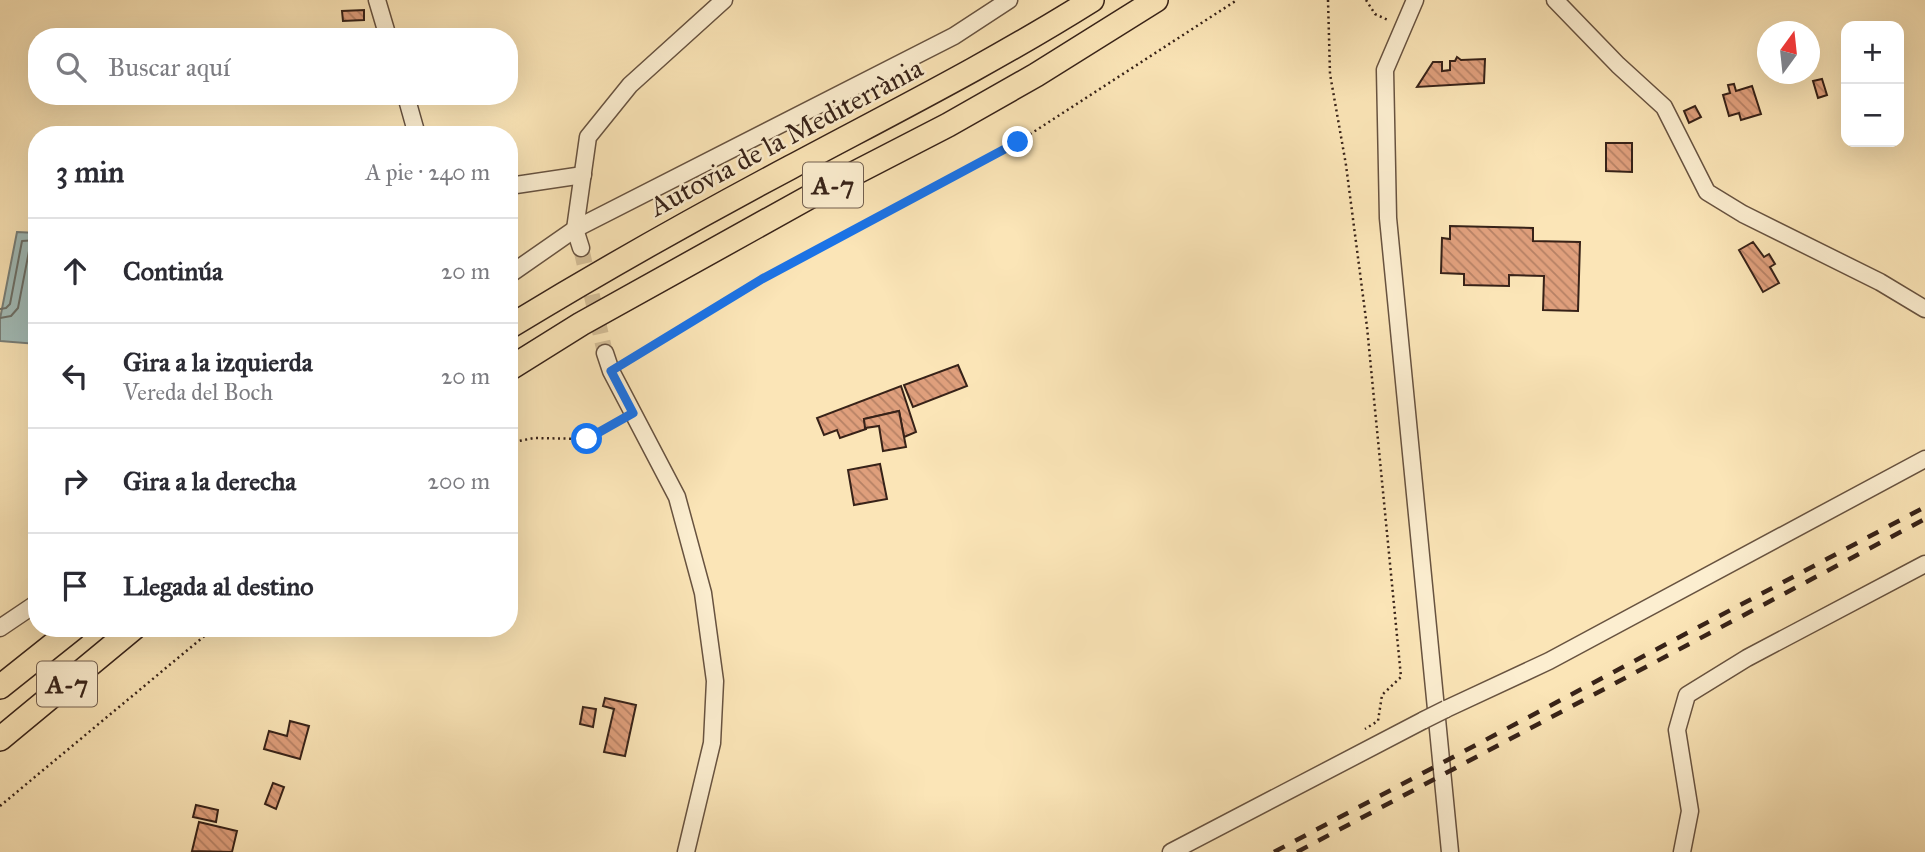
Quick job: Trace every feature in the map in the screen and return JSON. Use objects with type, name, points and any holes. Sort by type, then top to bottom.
[{"type":"highway","name":"Autovia de la Mediterrània","points":[[518,322],[700,216],[866,128],[1092,0]]},
{"type":"highway","name":"A-7","points":[[518,364],[629,298],[1025,82],[1156,0]]},
{"type":"highway","name":"A-7","points":[[0,687],[63,637]]},
{"type":"highway","name":"A-7","points":[[0,739],[123,637]]},
{"type":"street","points":[[377,0],[385,28]]},
{"type":"street","points":[[580,248],[575,229],[588,137],[631,85],[724,0]]},
{"type":"street","points":[[518,269],[575,229],[954,36],[1009,0]]},
{"type":"street","points":[[1415,0],[1385,70],[1388,218],[1450,852]]},
{"type":"street","points":[[1555,0],[1618,65],[1664,107],[1707,192],[1743,214],[1880,282],[1925,309]]},
{"type":"street","points":[[409,105],[414,126]]},
{"type":"street","points":[[518,185],[583,175]]},
{"type":"street","points":[[605,353],[611,371],[677,497],[703,593],[715,681],[712,743],[686,852]]},
{"type":"street","points":[[1171,852],[1424,720],[1549,661],[1925,458]]},
{"type":"street","points":[[1682,852],[1690,811],[1677,730],[1687,695],[1746,658],[1925,564]]},
{"type":"street","points":[[0,628],[28,609]]},
{"type":"path","points":[[611,371],[762,279],[1018,142],[1237,0]]},
{"type":"path","points":[[1328,0],[1330,74],[1346,165],[1367,327],[1401,677],[1382,695],[1378,721],[1365,729]]},
{"type":"path","points":[[1366,0],[1374,14],[1405,24]]},
{"type":"path","points":[[518,441],[534,438],[587,439],[633,413]]},
{"type":"path","points":[[0,806],[203,637]]},
{"type":"water","points":[[17,232],[28,233],[28,343],[0,341],[0,319]]},
{"type":"building","points":[[364,10],[364,20],[343,21],[342,11]]},
{"type":"building","points":[[1457,57],[1461,60],[1485,59],[1484,83],[1417,87],[1433,62],[1442,62],[1442,71],[1450,70],[1450,61],[1455,61]]},
{"type":"building","points":[[1820,79],[1827,95],[1818,98],[1814,84],[1820,84]]},
{"type":"building","points":[[1734,84],[1736,91],[1752,86],[1761,114],[1741,120],[1739,113],[1729,116],[1723,95],[1730,93],[1728,85]]},
{"type":"building","points":[[1695,106],[1701,117],[1689,123],[1684,111]]},
{"type":"building","points":[[1606,143],[1632,143],[1632,172],[1606,171]]},
{"type":"building","points":[[1450,226],[1533,228],[1533,241],[1580,242],[1578,311],[1543,310],[1544,276],[1509,275],[1509,286],[1464,285],[1464,274],[1441,273],[1442,238],[1450,239]]},
{"type":"building","points":[[1753,242],[1764,257],[1769,254],[1775,264],[1770,267],[1779,283],[1763,292],[1739,250]]},
{"type":"building","points":[[958,365],[967,386],[913,407],[904,385]]},
{"type":"building","points":[[901,386],[916,432],[904,437],[899,411],[864,419],[866,429],[840,438],[837,430],[824,435],[817,418]]},
{"type":"building","points":[[899,411],[906,447],[883,451],[879,426],[865,428],[864,419]]},
{"type":"building","points":[[880,464],[887,499],[854,505],[848,470]]},
{"type":"building","points":[[605,698],[636,705],[625,756],[604,752],[614,709],[603,706]]},
{"type":"building","points":[[583,707],[596,709],[593,727],[580,724]]},
{"type":"building","points":[[290,721],[309,726],[300,759],[264,749],[269,731],[287,736]]},
{"type":"building","points":[[273,783],[284,787],[276,809],[265,804]]},
{"type":"building","points":[[196,805],[218,810],[216,822],[193,817]]},
{"type":"building","points":[[199,822],[237,831],[232,852],[192,851]]},
{"type":"tunnel","points":[[581,248],[605,353]]},
{"type":"railway","points":[[1274,852],[1925,507]]},
{"type":"railway","points":[[1297,852],[1925,519]]},
{"type":"route","points":[[587,439],[633,413],[611,371],[762,279],[1018,142]]}]
